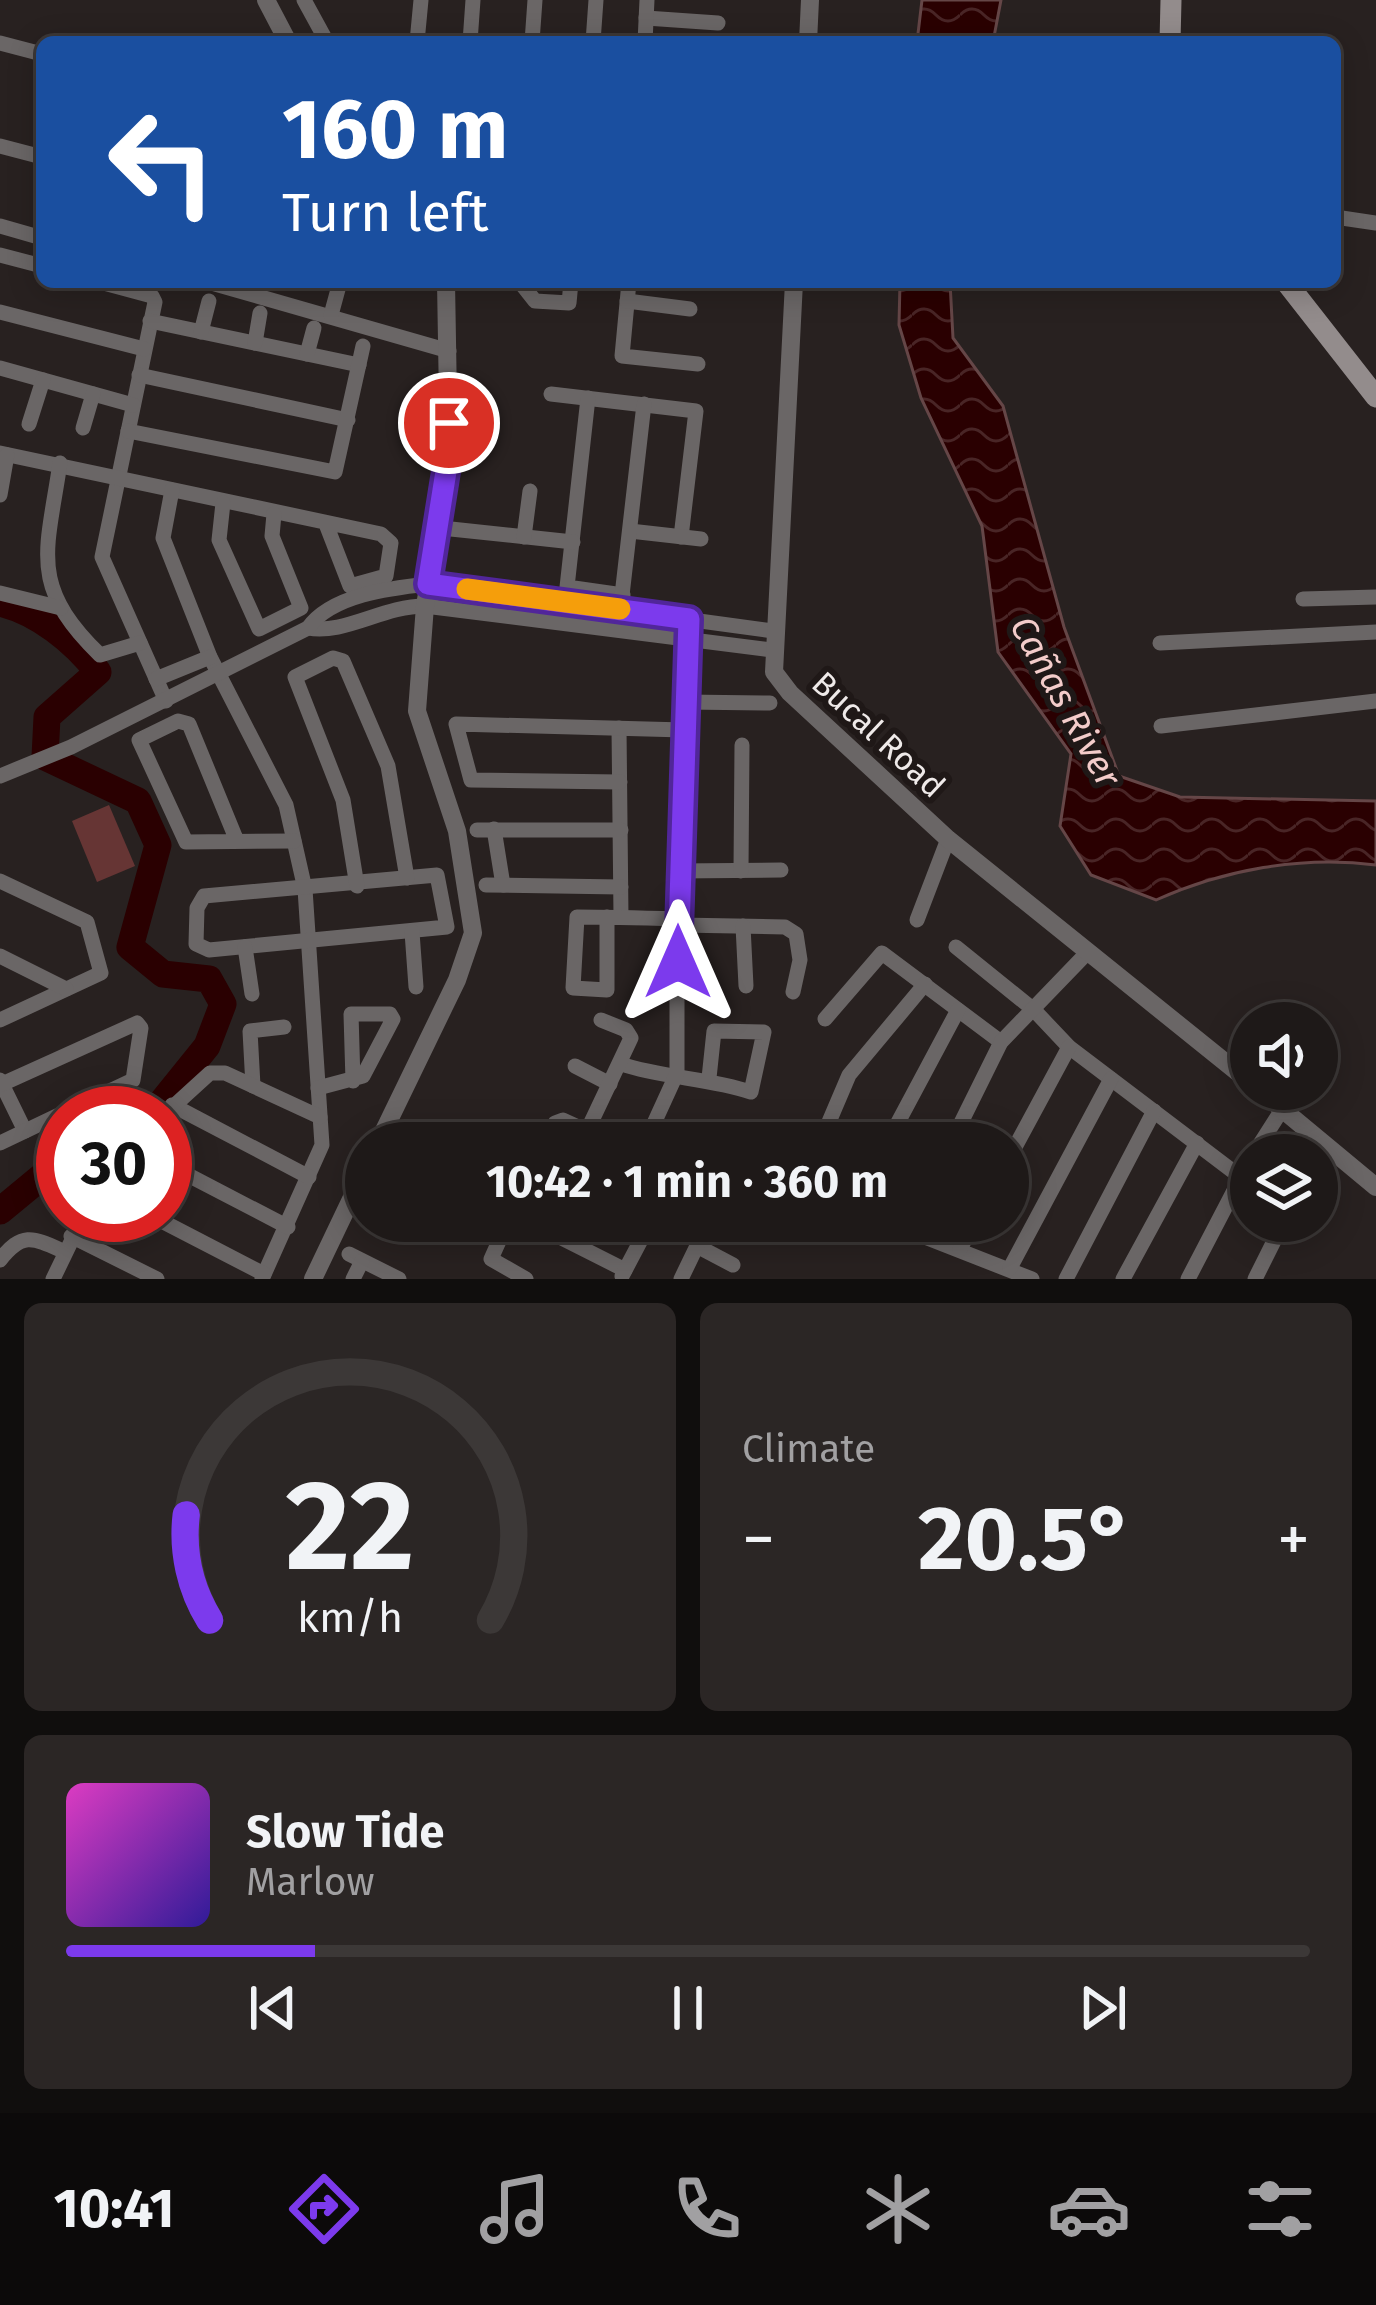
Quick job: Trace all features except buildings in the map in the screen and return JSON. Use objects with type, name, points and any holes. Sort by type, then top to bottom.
[{"type":"main road","points":[[1170,36],[1171,0]]},
{"type":"main road","points":[[1291,288],[1376,397]]},
{"type":"street","points":[[266,0],[284,36]]},
{"type":"street","points":[[304,0],[324,36]]},
{"type":"street","points":[[418,36],[421,0]]},
{"type":"street","points":[[470,36],[473,0]]},
{"type":"street","points":[[532,36],[535,0]]},
{"type":"street","points":[[593,36],[596,0]]},
{"type":"street","points":[[808,36],[810,0]]},
{"type":"street","points":[[647,9],[718,22]]},
{"type":"street","points":[[0,43],[36,52]]},
{"type":"street","points":[[0,146],[36,155]]},
{"type":"street","points":[[1341,218],[1376,223]]},
{"type":"street","points":[[0,226],[36,236]]},
{"type":"street","points":[[0,255],[36,264]]},
{"type":"street","points":[[122,288],[152,296],[102,557],[166,701]]},
{"type":"street","points":[[231,288],[449,351]]},
{"type":"street","points":[[332,315],[339,288]]},
{"type":"street","points":[[388,1122],[457,980],[473,933],[457,830],[417,711],[425,606],[448,459],[446,288]]},
{"type":"street","points":[[525,288],[535,301],[568,303],[570,288]]},
{"type":"street","points":[[628,288],[622,356],[698,364]]},
{"type":"street","points":[[772,640],[794,288]]},
{"type":"street","points":[[201,332],[208,301]]},
{"type":"street","points":[[627,301],[690,309]]},
{"type":"street","points":[[0,312],[144,349]]},
{"type":"street","points":[[254,343],[260,313]]},
{"type":"street","points":[[150,321],[359,365]]},
{"type":"street","points":[[307,354],[314,328]]},
{"type":"street","points":[[128,431],[334,472],[363,346]]},
{"type":"street","points":[[0,368],[133,405]]},
{"type":"street","points":[[140,375],[348,420]]},
{"type":"street","points":[[29,424],[43,380]]},
{"type":"street","points":[[83,428],[93,394]]},
{"type":"street","points":[[550,394],[696,411],[680,537]]},
{"type":"street","points":[[588,398],[567,587],[772,640]]},
{"type":"street","points":[[618,630],[644,404]]},
{"type":"street","points":[[0,495],[3,454],[120,475],[223,503],[274,514],[326,524],[388,537],[386,576],[357,588],[350,586],[326,524]]},
{"type":"street","points":[[61,463],[44,568],[61,608],[100,655],[140,643]]},
{"type":"street","points":[[172,490],[163,538],[210,657],[286,805],[305,889],[322,1145],[263,1276],[192,1238]]},
{"type":"street","points":[[524,537],[530,491]]},
{"type":"street","points":[[223,503],[219,540],[260,629],[264,651]]},
{"type":"street","points":[[260,629],[301,608],[272,536],[274,514]]},
{"type":"street","points":[[451,529],[573,542]]},
{"type":"street","points":[[630,531],[701,539]]},
{"type":"street","points":[[0,776],[166,701],[308,628],[318,614],[357,599],[428,584],[622,602]]},
{"type":"street","points":[[0,593],[61,608]]},
{"type":"street","points":[[1303,599],[1376,597]]},
{"type":"street","points":[[308,628],[328,632],[394,606],[425,606],[688,639],[772,640]]},
{"type":"street","points":[[655,1122],[677,1073],[677,871],[689,619]]},
{"type":"street","points":[[1160,643],[1376,632]]},
{"type":"street","name":"Bucal Road","points":[[772,640],[774,671],[790,693],[948,839],[1085,955],[1230,1067]]},
{"type":"street","points":[[156,679],[210,657]]},
{"type":"street","points":[[357,886],[344,800],[295,677],[334,658],[343,661],[388,766],[407,878]]},
{"type":"street","points":[[1160,726],[1376,701]]},
{"type":"street","points":[[685,702],[770,704]]},
{"type":"street","points":[[237,841],[190,724],[178,721],[144,736],[141,746],[186,842],[294,841]]},
{"type":"street","points":[[620,782],[471,779],[456,724],[684,730]]},
{"type":"street","points":[[619,728],[621,887],[614,917],[607,990],[572,988],[577,917],[614,917],[785,927],[796,934],[800,960],[793,992]]},
{"type":"street","points":[[741,872],[742,745]]},
{"type":"street","points":[[621,830],[486,830],[495,885],[621,887]]},
{"type":"street","points":[[917,920],[948,839]]},
{"type":"street","points":[[677,871],[782,871]]},
{"type":"street","points":[[437,874],[447,927],[308,944],[200,948],[199,900],[305,889],[437,874]]},
{"type":"street","points":[[0,880],[87,922],[101,973],[2,1017]]},
{"type":"street","points":[[743,926],[746,986]]},
{"type":"street","points":[[412,932],[416,987]]},
{"type":"street","points":[[245,947],[252,994]]},
{"type":"street","points":[[956,947],[1034,1010],[1069,1047],[1230,1168]]},
{"type":"street","points":[[825,1019],[882,953],[1001,1042]]},
{"type":"street","points":[[962,1122],[1001,1042],[1085,955]]},
{"type":"street","points":[[0,956],[66,989]]},
{"type":"street","points":[[829,1122],[850,1076],[925,984]]},
{"type":"street","points":[[898,1122],[958,1010]]},
{"type":"street","points":[[591,1122],[631,1035],[601,1020]]},
{"type":"street","points":[[25,1131],[0,1083],[137,1023],[141,1028],[133,1080],[120,1086]]},
{"type":"street","points":[[253,1086],[250,1031],[284,1027]]},
{"type":"street","points":[[621,1064],[648,1073],[677,1073],[755,1088],[764,1032],[714,1031],[710,1078]]},
{"type":"street","points":[[1029,1122],[1069,1047]]},
{"type":"street","points":[[575,1066],[610,1084]]},
{"type":"street","points":[[192,1088],[210,1072],[225,1072],[320,1117]]},
{"type":"street","points":[[1010,1268],[1111,1078]]},
{"type":"street","points":[[318,1088],[353,1081]]},
{"type":"street","points":[[1285,1110],[1376,1187]]},
{"type":"street","points":[[1066,1279],[1154,1111]]},
{"type":"street","points":[[192,1121],[309,1177]]},
{"type":"street","points":[[0,1143],[36,1126]]},
{"type":"street","points":[[1123,1279],[1197,1143]]},
{"type":"street","points":[[192,1176],[288,1227]]},
{"type":"street","points":[[1188,1279],[1230,1206]]},
{"type":"street","points":[[313,1279],[345,1212]]},
{"type":"street","points":[[0,1260],[16,1240],[29,1236],[67,1244],[157,1279]]},
{"type":"street","points":[[498,1242],[491,1258],[526,1279]]},
{"type":"street","points":[[565,1242],[623,1275],[639,1242]]},
{"type":"street","points":[[681,1279],[699,1242]]},
{"type":"street","points":[[946,1242],[1033,1279]]},
{"type":"street","points":[[960,1249],[964,1242]]},
{"type":"street","points":[[1255,1279],[1274,1242]]},
{"type":"street","points":[[53,1279],[67,1244]]},
{"type":"street","points":[[697,1246],[734,1265]]},
{"type":"street","points":[[353,1279],[356,1257],[399,1279]]},
{"type":"shaded area","points":[[109,805],[135,866],[97,882],[72,821]]},
{"type":"water","points":[[922,0],[1001,0],[994,36],[918,36]]},
{"type":"water","name":"Cañas River","points":[[900,288],[950,288],[953,338],[1003,406],[1064,627],[1119,776],[1180,797],[1376,801],[1376,865],[1320,862],[1263,867],[1208,880],[1156,900],[1091,875],[1060,826],[1071,754],[998,652],[982,526],[921,398],[899,325]]},
{"type":"waterway","points":[[0,603],[54,629],[98,672],[47,717],[45,757],[138,801],[158,845],[130,947],[163,974],[209,979],[223,1004],[207,1046],[175,1086]]},
{"type":"waterway","points":[[0,1211],[36,1181]]},
{"type":"slow traffic","points":[[467,589],[620,609]]},
{"type":"route","points":[[449,423],[448,459],[428,584],[689,619],[677,871],[678,962]]}]
